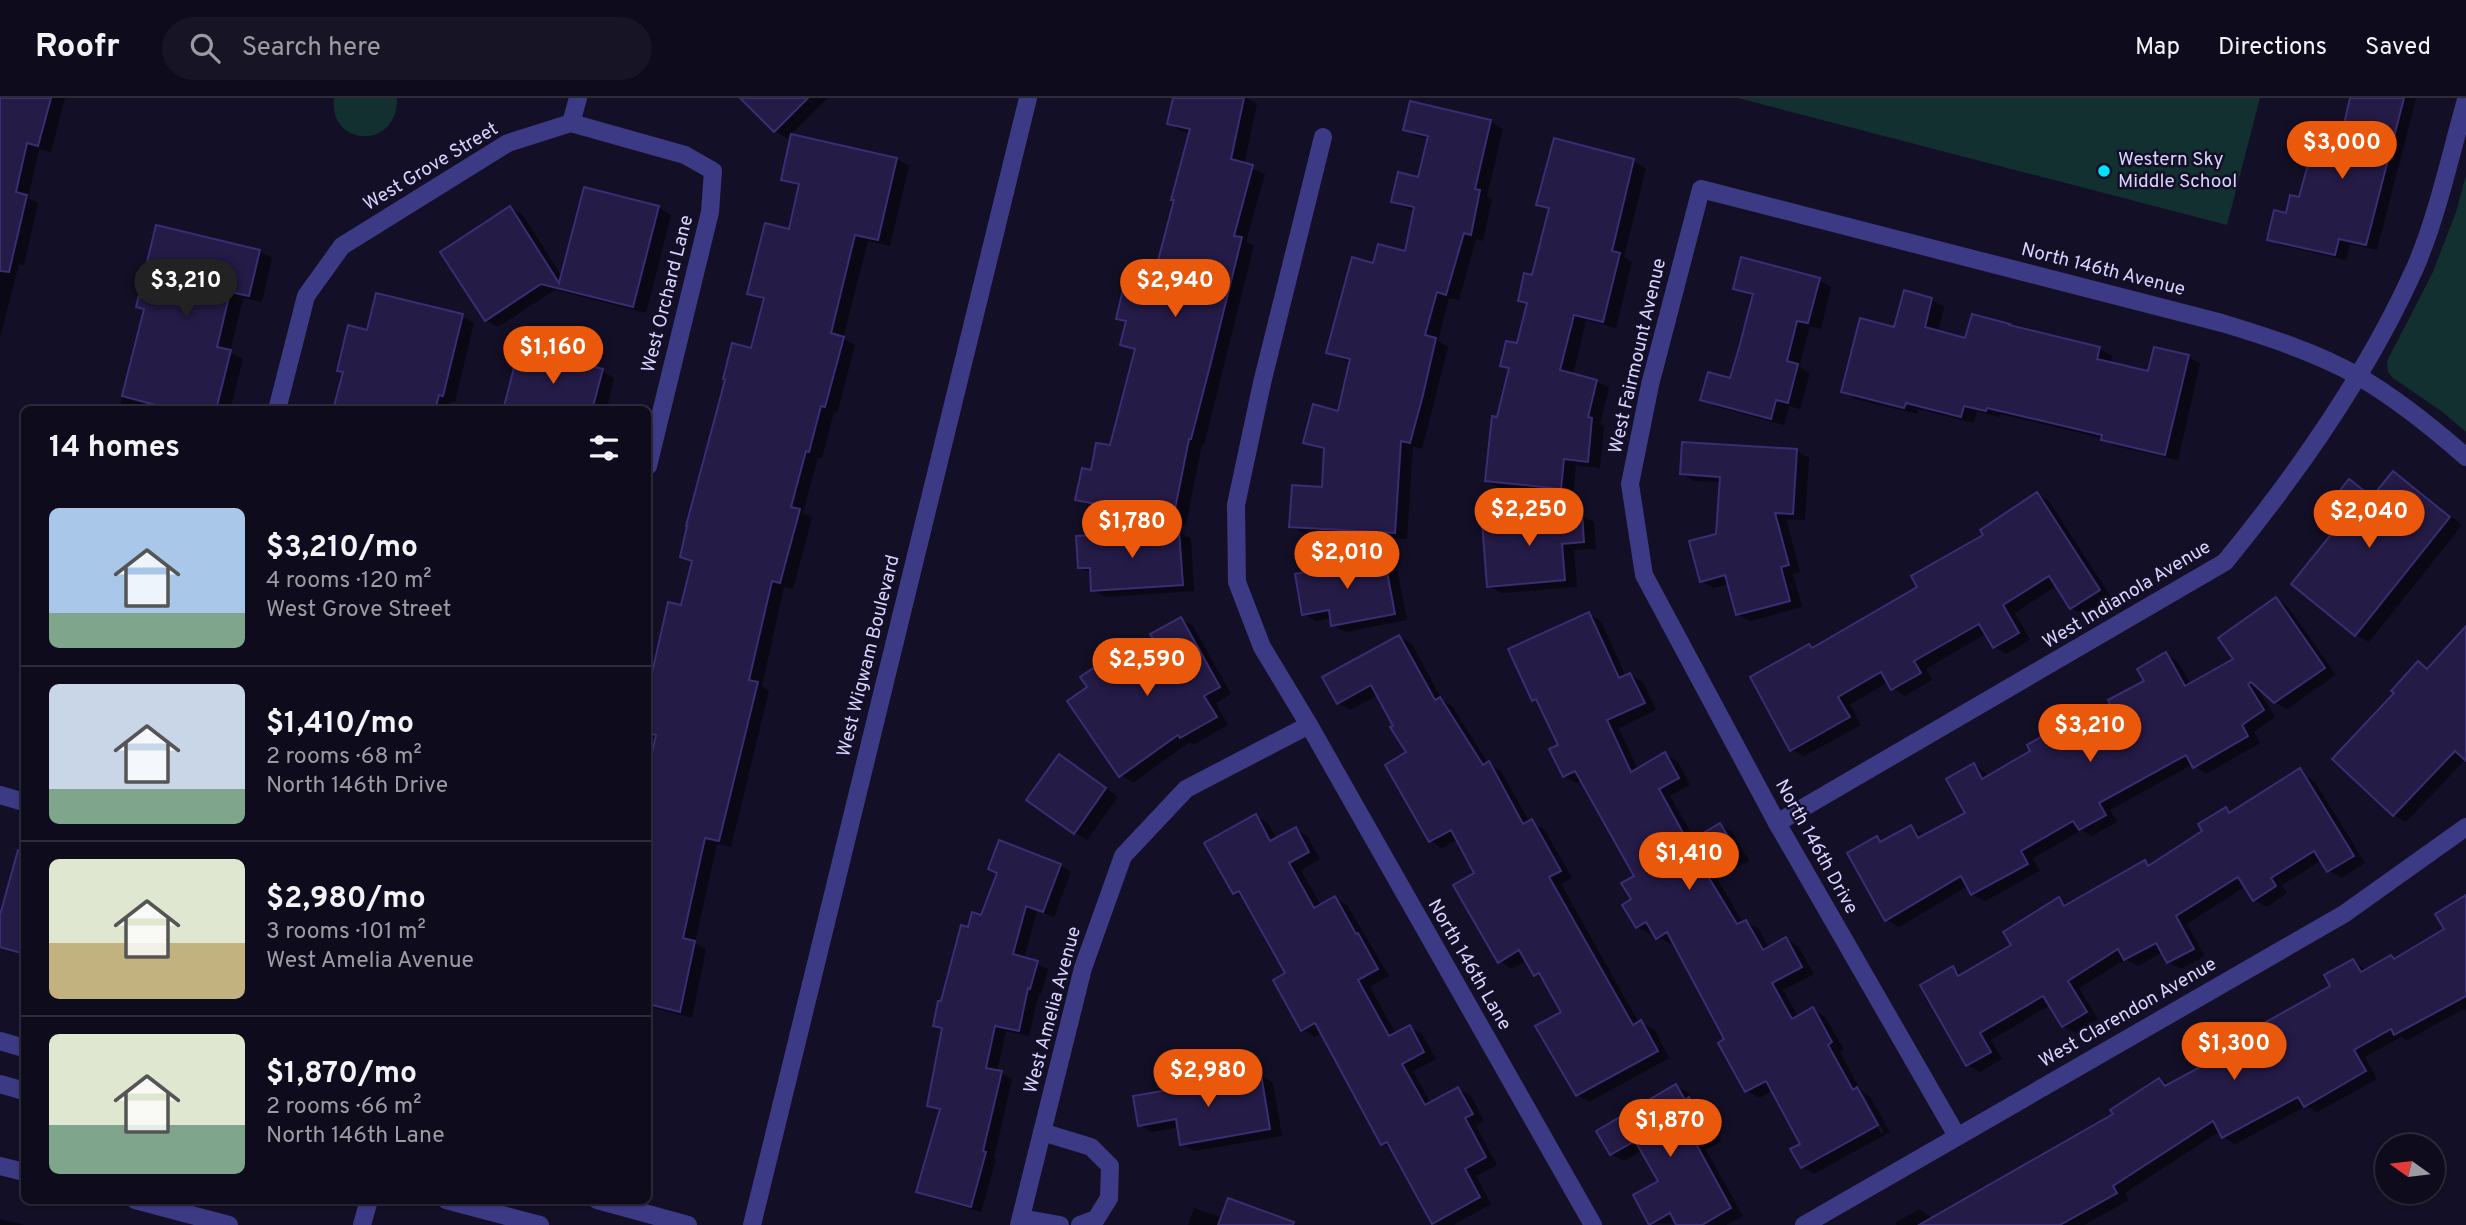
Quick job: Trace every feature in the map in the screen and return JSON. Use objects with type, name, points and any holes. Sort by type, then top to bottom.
[{"type":"street","points":[[571,122],[578,98]]},
{"type":"street","name":"West Wigwam Boulevard","points":[[752,1225],[1028,98]]},
{"type":"street","name":"West Indianola Avenue","points":[[1777,823],[2225,562],[2276,500],[2357,376],[2414,269],[2435,216],[2466,100]]},
{"type":"street","name":"West Orchard Lane","points":[[571,122],[685,155],[713,171],[710,212],[651,454]]},
{"type":"street","name":"West Grove Street","points":[[277,406],[306,296],[342,246],[508,143],[571,122]]},
{"type":"street","points":[[1309,725],[1262,647],[1237,582],[1236,505],[1262,383],[1323,137]]},
{"type":"street","name":"North 146th Avenue","points":[[1701,189],[2222,323],[2284,342],[2357,376],[2426,422],[2466,457]]},
{"type":"street","name":"West Fairmount Avenue","points":[[1644,575],[1630,484],[1650,385],[1701,189]]},
{"type":"street","name":"North 146th Drive","points":[[1644,575],[1777,823],[1956,1136]]},
{"type":"street","name":"West Amelia Avenue","points":[[1020,1222],[1083,968],[1123,856],[1186,789],[1309,725]]},
{"type":"street","name":"North 146th Lane","points":[[1309,725],[1593,1225]]},
{"type":"street","points":[[0,795],[21,801]]},
{"type":"street","name":"West Clarendon Avenue","points":[[1804,1225],[2344,914],[2466,827]]},
{"type":"street","points":[[0,1041],[21,1047]]},
{"type":"street","points":[[0,1084],[21,1090]]},
{"type":"street","points":[[1042,1132],[1090,1147],[1110,1166],[1109,1198],[1096,1219],[1080,1225]]},
{"type":"street","points":[[0,1166],[21,1171]]},
{"type":"street","points":[[150,1204],[229,1225]]},
{"type":"street","points":[[362,1225],[368,1204]]},
{"type":"street","points":[[458,1204],[510,1221],[540,1225]]},
{"type":"street","points":[[612,1204],[688,1225]]},
{"type":"street","points":[[1020,1222],[1060,1225]]},
{"type":"green space","points":[[334,98],[397,98],[394,115],[387,127],[376,134],[364,136],[352,134],[341,126],[335,114]]},
{"type":"green space","name":"Western Sky Middle School","points":[[1738,98],[2260,98],[2227,225]]},
{"type":"green space","points":[[2466,175],[2466,432],[2444,413],[2393,378],[2388,372],[2387,361],[2432,274],[2456,212]]},
{"type":"building","points":[[0,98],[51,98],[38,146],[27,143],[16,192],[27,195],[9,272],[0,271]]},
{"type":"building","points":[[740,98],[808,98],[774,132]]},
{"type":"building","points":[[1173,98],[1244,98],[1231,159],[1253,165],[1234,236],[1242,237],[1189,439],[1173,519],[1075,500],[1082,468],[1091,470],[1096,443],[1110,445],[1135,349],[1120,345],[1126,321],[1116,319],[1124,285],[1150,291],[1174,200],[1171,200],[1190,129],[1167,124]]},
{"type":"building","points":[[2350,98],[2404,98],[2366,245],[2339,239],[2335,255],[2267,240],[2274,210],[2286,213],[2290,195],[2299,197],[2315,139],[2339,146]]},
{"type":"building","points":[[1410,101],[1491,120],[1475,189],[1480,190],[1471,235],[1464,233],[1446,295],[1437,292],[1425,335],[1436,338],[1410,443],[1401,441],[1395,533],[1289,527],[1292,485],[1322,487],[1324,448],[1303,443],[1313,404],[1338,411],[1350,359],[1326,353],[1352,257],[1373,263],[1378,244],[1405,251],[1414,207],[1391,202],[1398,172],[1418,177],[1428,136],[1403,130]]},
{"type":"building","points":[[791,134],[897,158],[878,240],[855,235],[831,333],[844,337],[825,407],[821,406],[791,507],[800,509],[780,583],[772,581],[749,680],[758,682],[719,841],[705,838],[683,938],[695,941],[680,1012],[651,1005],[651,758],[656,735],[651,734],[651,678],[668,602],[681,605],[692,561],[680,557],[732,343],[751,348],[764,298],[747,294],[765,223],[789,229],[799,184],[781,180]]},
{"type":"building","points":[[1554,138],[1634,159],[1612,251],[1620,253],[1603,322],[1574,315],[1560,370],[1597,380],[1588,417],[1592,418],[1588,462],[1564,459],[1561,489],[1485,481],[1492,416],[1497,417],[1509,368],[1500,366],[1506,341],[1517,343],[1527,303],[1518,301],[1524,273],[1532,275],[1549,208],[1536,205]]},
{"type":"building","points":[[584,187],[659,206],[633,307],[541,284],[485,321],[440,252],[510,206],[559,283]]},
{"type":"building","points":[[156,225],[260,250],[249,296],[230,292],[217,347],[231,350],[217,406],[159,406],[122,396],[144,309],[136,307]]},
{"type":"building","points":[[1741,257],[1820,278],[1808,323],[1797,321],[1787,361],[1798,364],[1788,403],[1776,400],[1771,419],[1700,400],[1708,372],[1730,378],[1739,348],[1753,294],[1733,289]]},
{"type":"building","points":[[1904,290],[1932,298],[1925,327],[1965,338],[1972,314],[2100,347],[2097,359],[2148,371],[2154,347],[2189,355],[2165,455],[2101,440],[2102,435],[1987,408],[1986,411],[1964,406],[1961,417],[1906,403],[1904,408],[1841,392],[1860,318],[1894,327]]},
{"type":"building","points":[[376,293],[463,314],[443,396],[439,395],[436,406],[334,406],[343,372],[337,371],[348,325],[367,330]]},
{"type":"building","points":[[535,352],[603,369],[593,406],[504,406],[515,364],[531,368]]},
{"type":"building","points":[[1682,442],[1797,449],[1793,514],[1775,513],[1789,565],[1781,567],[1790,601],[1736,615],[1725,575],[1700,582],[1689,541],[1716,534],[1720,477],[1680,474]]},
{"type":"building","points":[[2393,471],[2450,517],[2355,636],[2291,584],[2346,516],[2330,503],[2349,479],[2372,497]]},
{"type":"building","points":[[2037,492],[2100,590],[2070,609],[2049,576],[2003,605],[2019,633],[1993,648],[1979,624],[1914,661],[1921,673],[1891,690],[1881,672],[1838,697],[1850,717],[1790,751],[1750,677],[1809,644],[1812,648],[1917,587],[1911,576],[1983,535],[1980,530]]},
{"type":"building","points":[[1582,513],[1584,542],[1562,544],[1565,580],[1487,587],[1482,522]]},
{"type":"building","points":[[1179,530],[1183,585],[1091,591],[1090,568],[1078,568],[1076,536]]},
{"type":"building","points":[[1384,556],[1395,614],[1331,626],[1329,610],[1302,615],[1295,574]]},
{"type":"building","points":[[2276,597],[2325,668],[2274,703],[2251,682],[2248,684],[2264,710],[2242,725],[2248,736],[2193,768],[2186,755],[2099,803],[2106,815],[2079,830],[2073,821],[2021,851],[2028,864],[1971,895],[1961,876],[1885,921],[1847,853],[1877,836],[1880,842],[1911,825],[1918,838],[1965,813],[1946,779],[1974,763],[1982,779],[2030,751],[2027,745],[2056,728],[2058,732],[2110,704],[2108,700],[2144,681],[2137,669],[2166,652],[2185,686],[2233,659],[2218,638]]},
{"type":"building","points":[[1589,612],[1619,678],[1630,673],[1645,703],[1607,720],[1631,772],[1665,752],[1679,778],[1659,789],[1688,842],[1720,823],[1738,853],[1706,873],[1737,924],[1746,920],[1763,950],[1786,937],[1802,967],[1772,983],[1792,1019],[1813,1007],[1832,1042],[1828,1045],[1853,1090],[1857,1087],[1878,1125],[1801,1168],[1790,1149],[1800,1144],[1766,1081],[1745,1092],[1718,1043],[1724,1039],[1667,932],[1656,939],[1646,922],[1636,928],[1622,905],[1631,899],[1621,883],[1634,876],[1575,771],[1563,777],[1549,749],[1558,745],[1536,699],[1532,701],[1508,649]]},
{"type":"building","points":[[1181,617],[1220,687],[1204,696],[1217,717],[1180,738],[1178,735],[1119,777],[1067,701],[1087,687],[1080,677],[1108,658],[1115,668],[1157,645],[1150,634]]},
{"type":"building","points":[[2466,626],[2466,761],[2455,751],[2393,816],[2332,759],[2394,693],[2391,691],[2418,661],[2427,669]]},
{"type":"building","points":[[1399,635],[1435,700],[1440,697],[1483,765],[1489,761],[1523,824],[1532,819],[1561,871],[1549,877],[1633,1025],[1641,1020],[1658,1051],[1576,1096],[1535,1026],[1561,1012],[1539,973],[1534,976],[1519,950],[1498,963],[1453,885],[1474,873],[1451,830],[1429,842],[1385,765],[1406,752],[1390,727],[1393,726],[1371,685],[1337,704],[1322,677]]},
{"type":"building","points":[[1059,754],[1106,788],[1074,834],[1026,800]]},
{"type":"building","points":[[2300,768],[2354,856],[2327,872],[2314,851],[2271,878],[2276,886],[2253,901],[2238,877],[2176,916],[2194,949],[2167,963],[2156,943],[2124,960],[2118,949],[2068,981],[2087,1012],[2062,1027],[2043,996],[1980,1033],[1991,1052],[1966,1066],[1920,985],[1953,966],[1958,976],[2011,945],[2003,932],[2059,897],[2064,906],[2145,860],[2148,866],[2202,831],[2198,824],[2226,807],[2229,813]]},
{"type":"building","points":[[1256,814],[1270,841],[1296,827],[1309,852],[1289,863],[1314,908],[1335,896],[1356,934],[1358,933],[1378,969],[1358,980],[1389,1036],[1410,1025],[1424,1052],[1402,1064],[1425,1105],[1458,1087],[1473,1114],[1465,1118],[1486,1157],[1465,1169],[1480,1197],[1432,1224],[1387,1142],[1381,1145],[1315,1023],[1301,1031],[1273,980],[1285,973],[1239,891],[1233,894],[1204,843]]},
{"type":"building","points":[[999,840],[1061,864],[1043,912],[1026,906],[1013,954],[1038,961],[1030,989],[1028,988],[1019,1031],[995,1026],[986,1068],[1002,1071],[983,1151],[986,1152],[971,1207],[916,1192],[940,1109],[927,1106],[942,1028],[933,1026],[938,1001],[941,1001],[961,925],[968,927],[972,912],[981,915],[997,873],[988,869]]},
{"type":"building","points":[[18,850],[21,850],[21,953],[0,947],[0,915]]},
{"type":"building","points":[[2466,895],[2466,996],[2394,1035],[2391,1029],[2354,1050],[2366,1071],[2304,1107],[2298,1097],[2222,1138],[2213,1121],[2113,1186],[2117,1193],[2060,1225],[1919,1225],[2113,1114],[2110,1110],[2159,1078],[2165,1086],[2217,1058],[2211,1047],[2241,1030],[2243,1035],[2330,986],[2324,975],[2353,959],[2361,972],[2391,955],[2394,959],[2444,929],[2435,914]]},
{"type":"building","points":[[1261,1074],[1270,1129],[1180,1145],[1176,1119],[1138,1126],[1133,1096]]},
{"type":"building","points":[[1676,1084],[1685,1100],[1689,1097],[1710,1134],[1695,1142],[1731,1208],[1702,1225],[1676,1225],[1670,1213],[1649,1225],[1633,1195],[1658,1181],[1635,1141],[1610,1155],[1596,1131]]},
{"type":"building","points":[[1228,1198],[1294,1222],[1293,1225],[1218,1225]]},
{"type":"place","name":"Western Sky Middle School","points":[[2104,171]]}]
